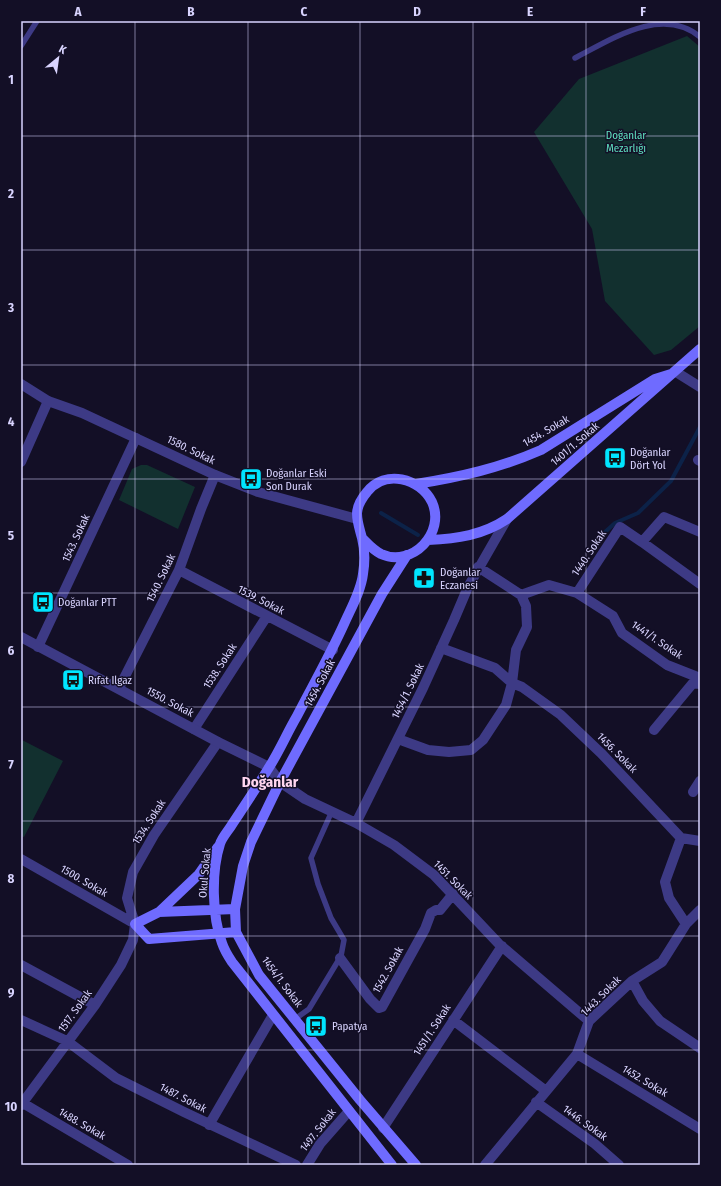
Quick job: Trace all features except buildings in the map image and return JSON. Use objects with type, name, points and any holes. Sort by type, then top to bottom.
[{"type":"main road","name":"1401/1. Sokak","points":[[507,519],[676,372],[700,349]]},
{"type":"main road","name":"1454. Sokak","points":[[416,484],[450,479],[494,468],[541,450],[655,379],[676,372]]},
{"type":"main road","points":[[391,479],[404,479],[416,484],[426,492],[432,503],[435,516],[434,529],[428,540],[419,550],[407,555],[395,557],[382,555],[371,548],[362,538],[357,526],[360,500],[368,490],[378,482],[391,479]]},
{"type":"main road","points":[[428,540],[457,539],[477,534],[496,527],[507,519]]},
{"type":"main road","name":"Okul Sokak","points":[[362,538],[365,557],[363,576],[333,650],[269,767],[220,843],[216,868],[214,910],[222,945],[232,962],[392,1165]]},
{"type":"main road","name":"1454. Sokak","points":[[280,782],[382,594],[407,555]]},
{"type":"main road","name":"1454/1. Sokak","points":[[280,782],[251,842],[243,866],[235,909],[236,932],[259,975],[383,1128],[416,1165]]},
{"type":"main road","points":[[220,843],[199,874],[159,912],[136,924],[149,939],[236,932]]},
{"type":"main road","points":[[159,912],[235,909]]},
{"type":"street","points":[[676,372],[700,387]]},
{"type":"street","name":"1580. Sokak","points":[[21,384],[48,401],[82,413],[215,475],[258,492],[357,519]]},
{"type":"street","points":[[21,462],[48,401]]},
{"type":"street","name":"1543. Sokak","points":[[38,647],[136,438]]},
{"type":"street","name":"1540. Sokak","points":[[119,688],[179,570],[201,508],[215,475]]},
{"type":"street","points":[[700,532],[664,517],[642,542],[700,584]]},
{"type":"street","name":"1401/1. Sokak","points":[[478,567],[507,519]]},
{"type":"street","name":"1440. Sokak","points":[[577,593],[620,527],[642,542]]},
{"type":"street","points":[[398,739],[428,750],[449,752],[471,750],[483,740],[506,705],[512,683],[516,650],[527,627],[526,606],[521,595],[478,567]]},
{"type":"street","name":"1454/1. Sokak","points":[[356,823],[398,739],[478,567]]},
{"type":"street","name":"1539. Sokak","points":[[179,570],[333,650]]},
{"type":"street","name":"1441/1. Sokak","points":[[521,595],[549,585],[577,593],[613,616],[622,633],[667,664],[700,678]]},
{"type":"street","name":"1538. Sokak","points":[[194,729],[267,616]]},
{"type":"street","name":"1550. Sokak","points":[[21,637],[218,742],[269,767],[280,782]]},
{"type":"street","name":"1456. Sokak","points":[[441,648],[495,668],[512,683],[522,687],[561,715],[601,753],[682,838]]},
{"type":"street","points":[[654,730],[693,683],[700,684]]},
{"type":"street","name":"1534. Sokak","points":[[136,924],[127,898],[133,872],[154,835],[218,742]]},
{"type":"street","points":[[693,792],[700,781]]},
{"type":"street","name":"1451. Sokak","points":[[280,782],[305,799],[356,823],[394,845],[434,875],[502,946],[590,1021]]},
{"type":"street","points":[[686,924],[669,898],[665,882],[682,838],[700,841]]},
{"type":"street","name":"1500. Sokak","points":[[21,859],[136,924]]},
{"type":"street","name":"1542. Sokak","points":[[340,958],[370,999],[379,1008],[382,1007],[426,929],[431,914],[436,910],[440,910],[452,894]]},
{"type":"street","name":"1443. Sokak","points":[[485,1165],[577,1054],[590,1021],[632,982],[662,962],[686,924],[700,910]]},
{"type":"street","name":"1517. Sokak","points":[[22,1103],[95,1005],[121,965],[133,940],[136,924]]},
{"type":"street","name":"1451/1. Sokak","points":[[383,1128],[452,1020],[502,946]]},
{"type":"street","points":[[21,965],[95,1005]]},
{"type":"street","points":[[632,982],[643,1001],[660,1021],[700,1048]]},
{"type":"street","points":[[209,1125],[273,1014]]},
{"type":"street","name":"1487. Sokak","points":[[21,1020],[67,1041],[116,1078],[209,1125],[296,1165]]},
{"type":"street","points":[[452,1020],[546,1091]]},
{"type":"street","name":"1452. Sokak","points":[[577,1054],[700,1129]]},
{"type":"street","name":"1446. Sokak","points":[[536,1102],[596,1144],[619,1165]]},
{"type":"street","name":"1488. Sokak","points":[[22,1103],[128,1165]]},
{"type":"street","name":"1497. Sokak","points":[[307,1165],[320,1144],[349,1111]]},
{"type":"lane","points":[[21,46],[37,21]]},
{"type":"lane","points":[[575,58],[617,36],[648,26],[679,26],[700,37]]},
{"type":"lane","points":[[295,1019],[310,1009],[340,958],[344,940],[331,918],[320,891],[311,858],[332,811]]},
{"type":"green space","name":"Doğanlar Mezarlığı","points":[[687,36],[700,47],[700,326],[671,350],[654,355],[605,301],[592,229],[534,132],[579,79]]},
{"type":"green space","points":[[141,465],[147,465],[195,487],[178,529],[119,500],[132,469]]},
{"type":"green space","points":[[22,740],[63,761],[24,837],[21,836]]},
{"type":"waterway","points":[[595,541],[615,523],[638,513],[671,481],[700,427]]},
{"type":"waterway","points":[[381,513],[418,535]]},
{"type":"place","name":"Doğanlar Dört Yol","points":[[615,458]]},
{"type":"place","name":"Doğanlar Eski Son Durak","points":[[251,479]]},
{"type":"place","name":"Doğanlar Eczanesi","points":[[424,578]]},
{"type":"place","name":"Doğanlar PTT","points":[[43,602]]},
{"type":"place","name":"Rıfat Ilgaz","points":[[73,680]]},
{"type":"place","name":"Papatya","points":[[316,1026]]},
{"type":"district","name":"Doğanlar","points":[[270,782]]}]
